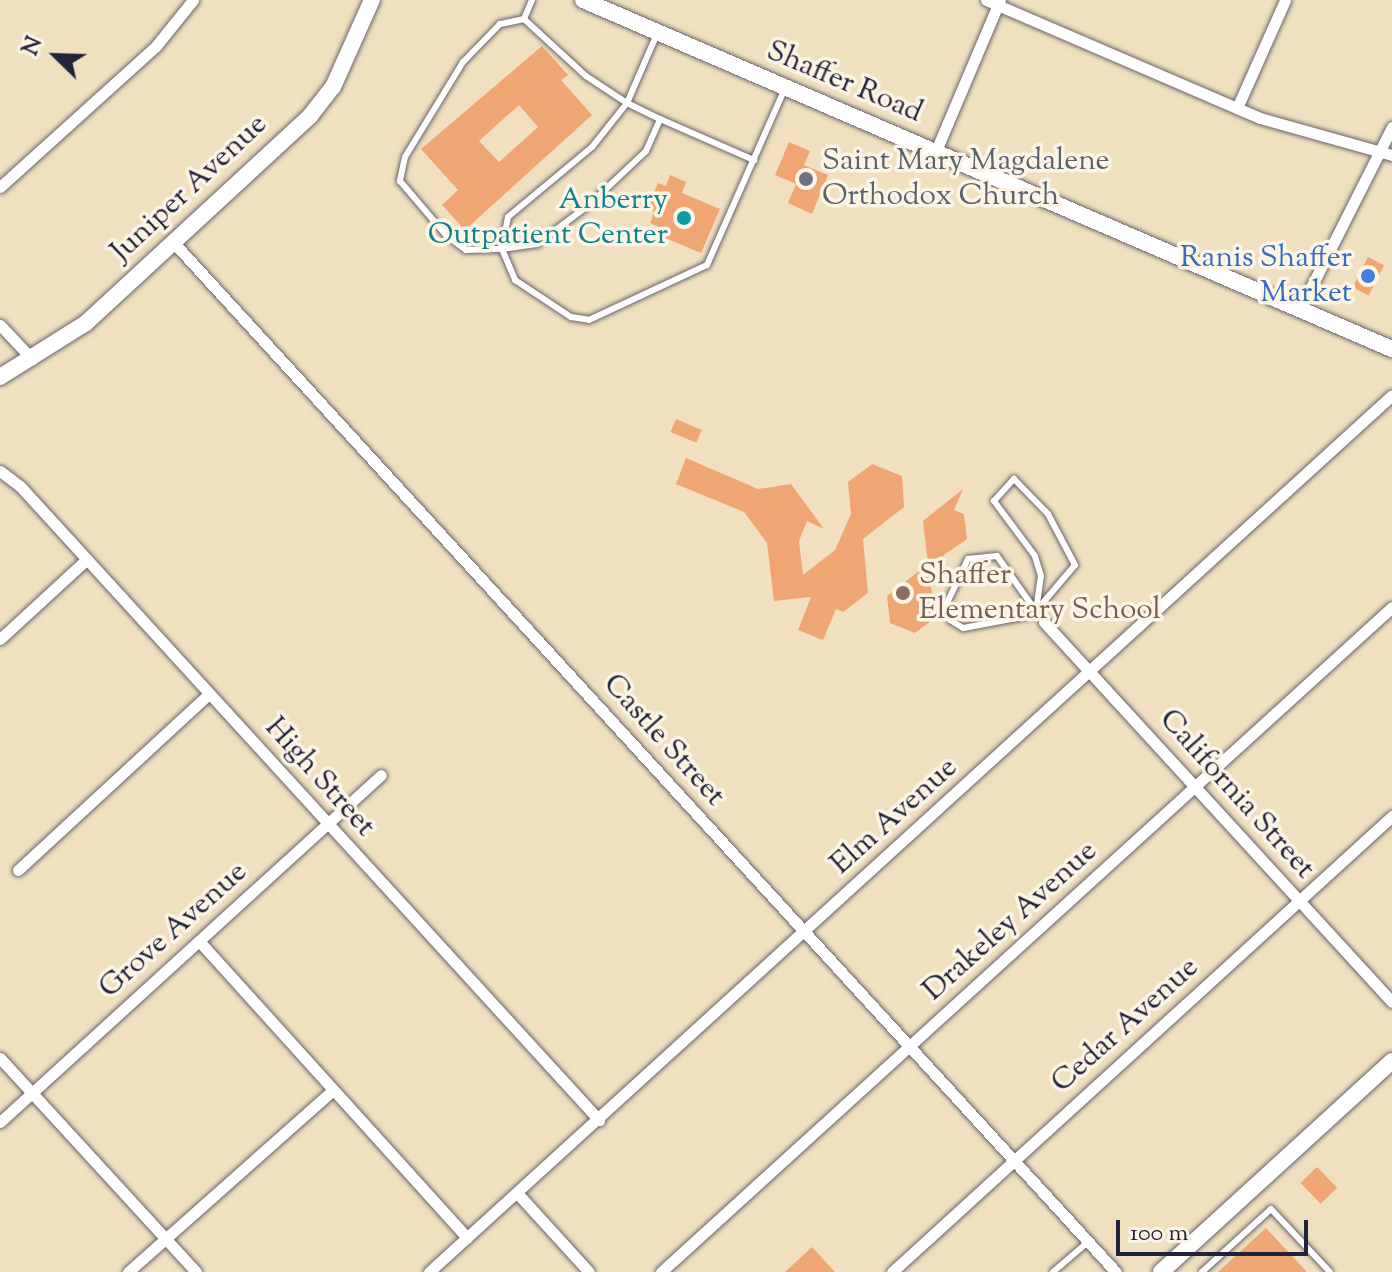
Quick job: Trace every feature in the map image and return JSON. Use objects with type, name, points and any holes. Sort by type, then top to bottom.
[{"type":"main road","name":"Juniper Avenue","points":[[0,377],[86,323],[310,116],[333,87],[372,0]]},
{"type":"main road","name":"Shaffer Road","points":[[583,0],[1392,349]]},
{"type":"main road","points":[[1161,1272],[1392,1061]]},
{"type":"street","points":[[0,187],[156,46],[193,0]]},
{"type":"street","points":[[1237,108],[1285,0]]},
{"type":"street","points":[[935,153],[994,2],[1237,108],[1387,153]]},
{"type":"street","points":[[1300,309],[1387,153],[1392,127]]},
{"type":"street","name":"Castle Street","points":[[174,243],[1116,1272]]},
{"type":"street","points":[[0,325],[32,359]]},
{"type":"street","name":"Elm Avenue","points":[[429,1272],[1392,395]]},
{"type":"street","name":"High Street","points":[[0,471],[87,559],[599,1120]]},
{"type":"street","points":[[0,639],[87,559]]},
{"type":"street","name":"Drakeley Avenue","points":[[661,1272],[1392,607]]},
{"type":"street","name":"California Street","points":[[1039,616],[1392,1002]]},
{"type":"street","points":[[18,870],[209,694]]},
{"type":"street","name":"Grove Avenue","points":[[0,1122],[381,775]]},
{"type":"street","name":"Cedar Avenue","points":[[892,1272],[1392,816]]},
{"type":"street","points":[[199,941],[467,1238]]},
{"type":"street","points":[[0,1058],[196,1272]]},
{"type":"street","points":[[128,1272],[333,1090]]},
{"type":"street","points":[[518,1194],[589,1272]]},
{"type":"lane","points":[[524,19],[532,0]]},
{"type":"lane","points":[[524,19],[586,76],[627,103],[754,160]]},
{"type":"lane","points":[[524,19],[500,24],[478,42],[400,172],[400,181],[446,235],[466,250],[537,244],[590,204],[646,151],[660,119]]},
{"type":"lane","points":[[657,32],[627,103],[592,147],[508,217],[502,249],[515,280],[560,312],[589,320],[703,270],[785,88]]},
{"type":"lane","points":[[1039,616],[997,556],[982,554],[968,559],[947,603],[950,620],[963,628],[1039,616],[1075,565],[1048,514],[1014,479],[994,501],[1035,556],[1041,576],[1039,616]]},
{"type":"lane","points":[[1202,1272],[1271,1209],[1330,1272]]},
{"type":"lane","points":[[1053,1272],[1088,1242]]},
{"type":"lane","points":[[1063,1263],[1071,1272]]},
{"type":"building","points":[[542,46],[568,75],[561,80],[592,115],[465,230],[442,205],[458,190],[421,149]],"holes":[[[519,105],[538,127],[499,162],[479,141]]]},
{"type":"building","name":"Saint Mary Magdalene Orthodox Church","points":[[789,142],[810,151],[804,165],[828,175],[812,214],[788,203],[796,184],[775,175]]},
{"type":"building","name":"Anberry Outpatient Center","points":[[670,175],[686,182],[682,193],[720,209],[701,253],[663,237],[666,230],[650,223],[654,212],[647,209],[658,183],[666,186]]},
{"type":"building","name":"Ranis Shaffer Market","points":[[1368,257],[1384,265],[1369,295],[1353,287]]},
{"type":"building","points":[[676,419],[702,430],[696,443],[671,432]]},
{"type":"building","points":[[686,458],[758,489],[791,484],[824,529],[807,521],[799,541],[803,575],[835,550],[851,514],[848,482],[872,464],[902,476],[904,507],[863,539],[868,593],[843,612],[836,609],[823,640],[798,630],[811,597],[774,601],[767,543],[744,512],[676,484]]},
{"type":"building","points":[[963,489],[954,510],[964,514],[967,539],[944,555],[931,586],[935,618],[915,633],[890,623],[887,596],[928,564],[923,521]]},
{"type":"building","points":[[1317,1167],[1337,1188],[1321,1204],[1300,1183]]},
{"type":"building","points":[[1266,1228],[1307,1272],[1218,1272]]},
{"type":"building","points":[[812,1247],[835,1272],[785,1272]]},
{"type":"place","name":"Saint Mary Magdalene Orthodox Church","points":[[806,179]]},
{"type":"place","name":"Anberry Outpatient Center","points":[[684,218]]},
{"type":"place","name":"Ranis Shaffer Market","points":[[1368,276]]},
{"type":"place","name":"Shaffer Elementary School","points":[[903,593]]}]
